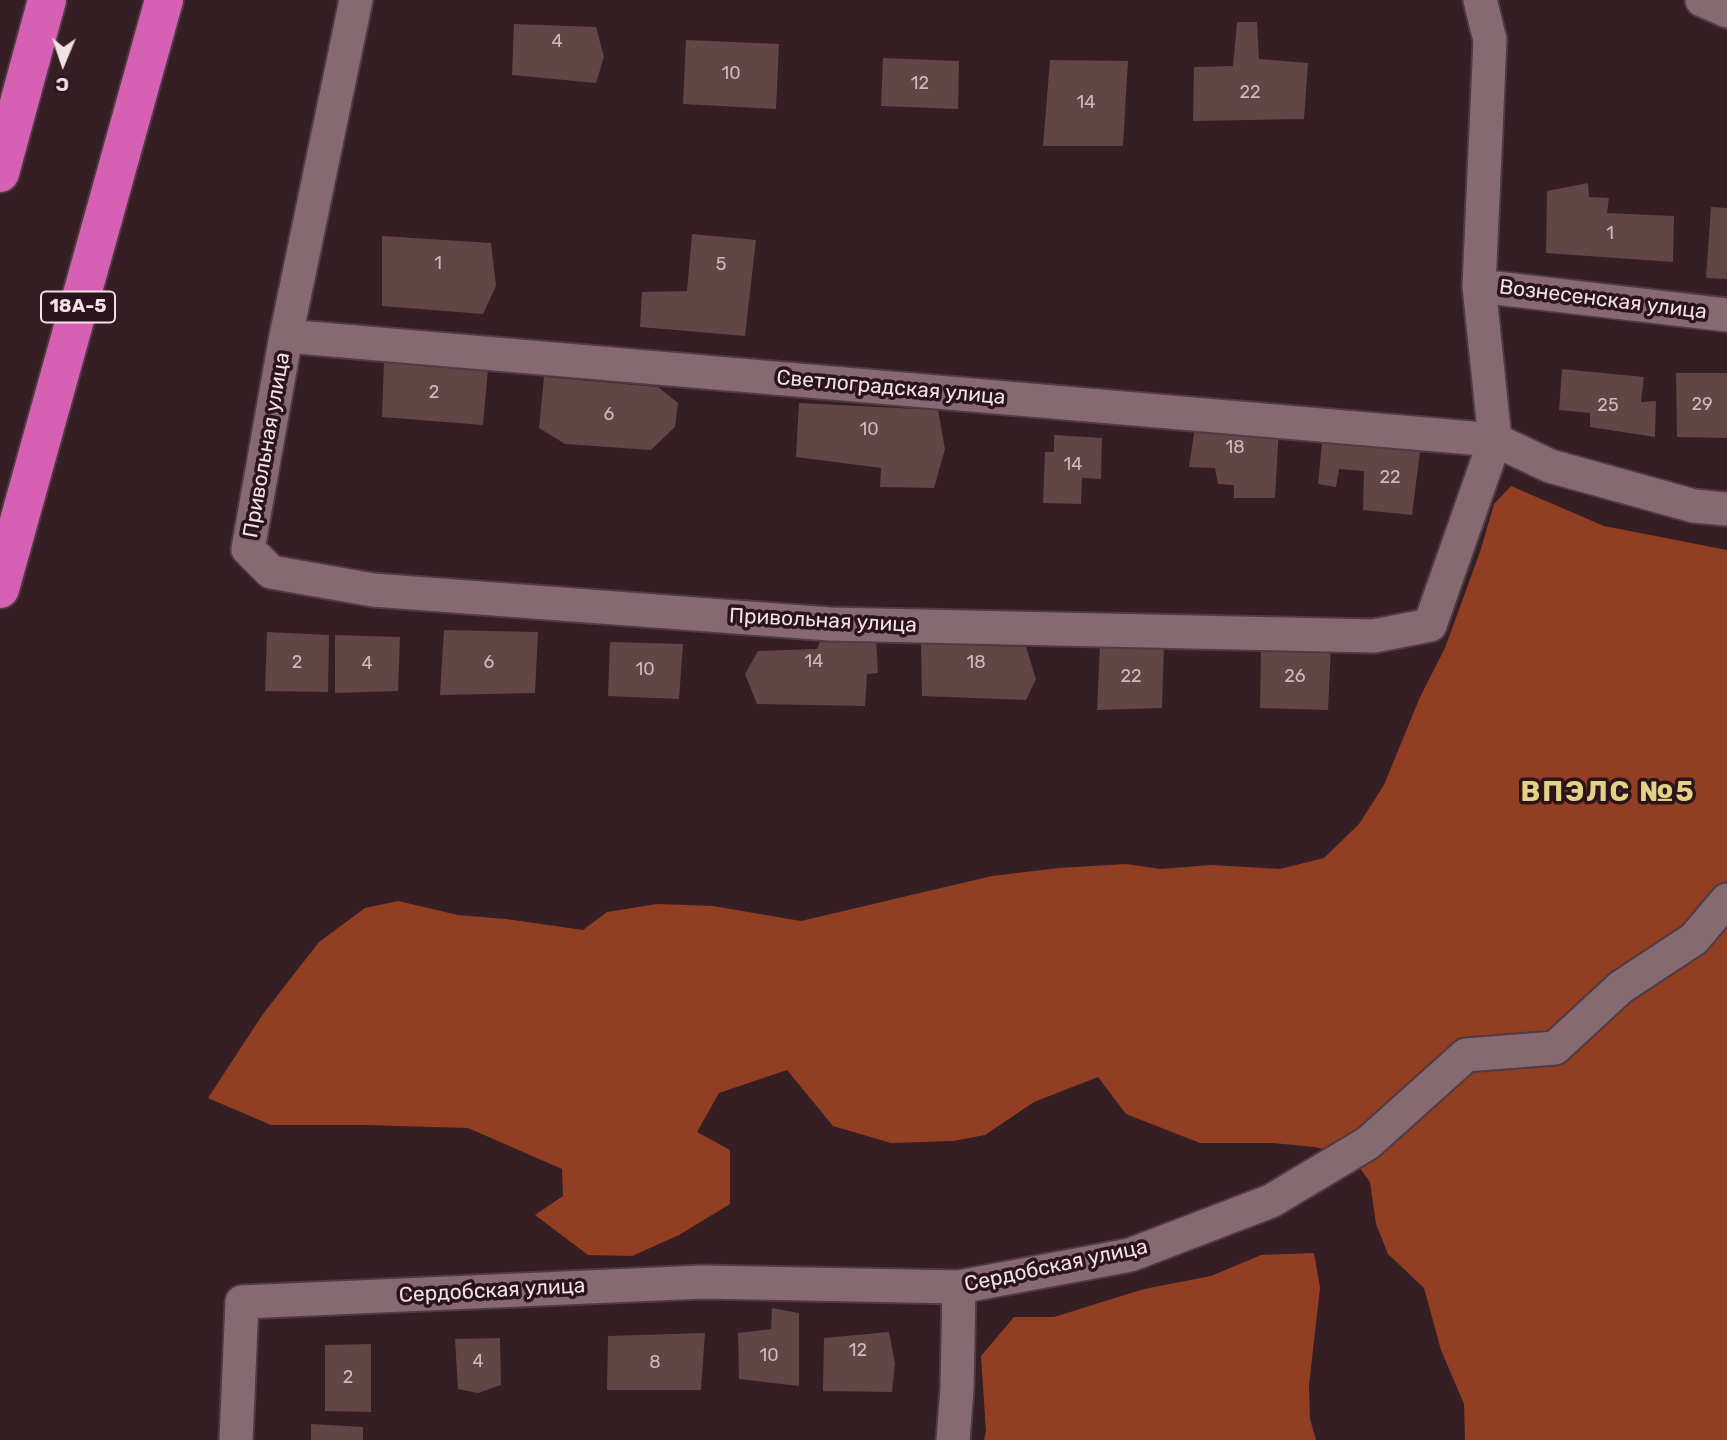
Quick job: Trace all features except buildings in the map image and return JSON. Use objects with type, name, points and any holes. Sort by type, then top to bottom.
[{"type":"highway","points":[[0,173],[47,0]]},
{"type":"highway","name":"18А-5","points":[[0,589],[164,0]]},
{"type":"street","points":[[286,335],[356,0]]},
{"type":"street","points":[[1480,0],[1490,40],[1479,286],[1496,440],[1550,466],[1693,506],[1727,509]]},
{"type":"street","points":[[1702,0],[1727,11]]},
{"type":"street","name":"Вознесенская улица","points":[[1479,286],[1727,315]]},
{"type":"street","name":"Светлоградская улица","points":[[286,335],[1496,440]]},
{"type":"street","name":"Привольная улица","points":[[286,335],[248,549],[271,572],[373,590],[830,624],[1374,636],[1430,625],[1496,440]]},
{"type":"street","name":"Сердобская улица","points":[[236,1440],[242,1302],[703,1282],[959,1287],[1130,1255],[1270,1201],[1368,1143],[1466,1055],[1555,1048],[1621,987],[1695,939],[1727,900]]},
{"type":"street","points":[[953,1440],[959,1287]]},
{"type":"shaded area","points":[[1511,486],[1604,526],[1727,550],[1727,1440],[1465,1440],[1464,1404],[1441,1350],[1424,1288],[1388,1254],[1376,1224],[1370,1182],[1349,1154],[1273,1143],[1200,1143],[1126,1114],[1098,1077],[1034,1102],[985,1135],[953,1141],[891,1143],[833,1126],[787,1070],[719,1093],[697,1132],[730,1150],[730,1204],[679,1235],[632,1256],[588,1255],[535,1215],[563,1196],[562,1169],[468,1128],[271,1125],[208,1098],[263,1014],[319,942],[365,908],[398,901],[458,915],[583,930],[607,912],[657,904],[713,906],[801,921],[992,876],[1126,864],[1161,869],[1211,865],[1280,869],[1324,858],[1359,824],[1384,785],[1420,697],[1445,648],[1481,549],[1494,504]]},
{"type":"shaded area","points":[[1314,1253],[1320,1288],[1309,1385],[1310,1419],[1316,1440],[984,1440],[986,1431],[981,1356],[1014,1317],[1054,1317],[1144,1289],[1211,1276],[1261,1255]]},
{"type":"district","name":"ВПЭЛС №5","points":[[1608,793]]}]
